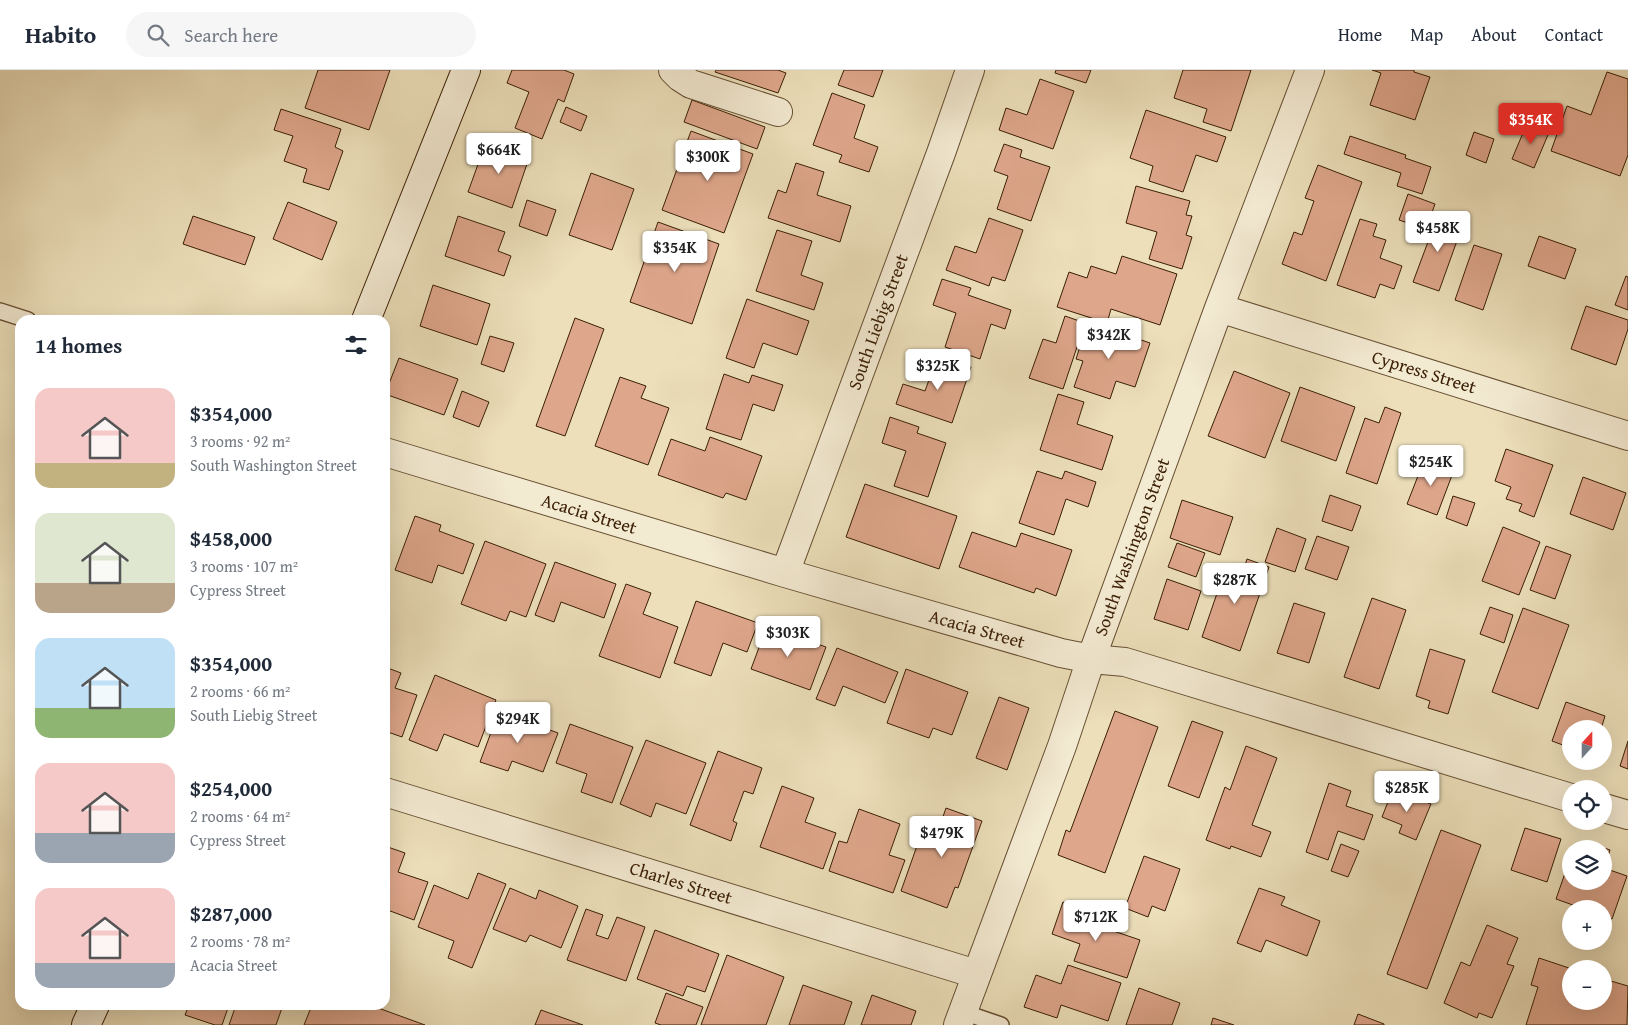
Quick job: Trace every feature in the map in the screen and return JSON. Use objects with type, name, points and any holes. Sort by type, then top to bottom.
[{"type":"street","points":[[368,315],[466,70]]},
{"type":"street","points":[[673,70],[680,78],[691,84],[778,112]]},
{"type":"street","name":"South Liebig Street","points":[[785,573],[970,70]]},
{"type":"street","name":"South Washington Street","points":[[961,1018],[1062,746],[1091,659],[1219,308],[1310,70]]},
{"type":"street","name":"Cypress Street","points":[[1219,308],[1628,436]]},
{"type":"street","name":"Acacia Street","points":[[390,454],[785,573],[1061,653],[1091,659],[1125,662],[1562,795]]},
{"type":"street","name":"Charles Street","points":[[390,794],[976,974]]},
{"type":"street","points":[[1612,810],[1628,815]]},
{"type":"street","points":[[86,1025],[93,1010]]},
{"type":"lane","points":[[0,311],[15,316]]},
{"type":"lane","points":[[961,1018],[1001,1025]]},
{"type":"building","points":[[318,70],[390,70],[369,130],[305,108]]},
{"type":"building","points":[[512,70],[564,70],[574,74],[564,102],[558,99],[542,139],[515,128],[529,92],[507,83]]},
{"type":"building","points":[[716,70],[778,70],[786,73],[778,93],[715,72]]},
{"type":"building","points":[[844,70],[883,70],[873,97],[838,85]]},
{"type":"building","points":[[1056,70],[1091,70],[1086,83],[1055,73]]},
{"type":"building","points":[[1183,70],[1251,70],[1231,131],[1203,122],[1207,109],[1174,98]]},
{"type":"building","points":[[1372,70],[1414,70],[1414,72],[1430,77],[1415,120],[1370,105],[1381,73]]},
{"type":"building","points":[[1607,72],[1628,79],[1628,155],[1620,176],[1551,151],[1567,106],[1591,115]]},
{"type":"building","points":[[1040,79],[1074,91],[1053,149],[999,130],[1006,108],[1027,115]]},
{"type":"building","points":[[832,93],[865,105],[854,138],[878,147],[869,172],[839,162],[842,155],[813,145]]},
{"type":"building","points":[[692,100],[765,127],[757,149],[684,122]]},
{"type":"building","points":[[566,107],[587,116],[581,131],[560,122]]},
{"type":"building","points":[[281,109],[341,129],[335,147],[343,151],[329,190],[303,182],[307,169],[284,161],[293,136],[274,130]]},
{"type":"building","points":[[1146,110],[1226,137],[1217,162],[1196,155],[1183,192],[1149,181],[1153,166],[1130,158]]},
{"type":"building","points":[[1528,121],[1550,130],[1534,168],[1512,159]]},
{"type":"building","points":[[691,131],[753,154],[724,233],[662,210]]},
{"type":"building","points":[[1474,132],[1494,139],[1486,163],[1466,155]]},
{"type":"building","points":[[1350,136],[1406,155],[1405,158],[1431,167],[1422,194],[1397,186],[1401,173],[1344,154]]},
{"type":"building","points":[[486,142],[529,158],[512,208],[468,192]]},
{"type":"building","points":[[1004,144],[1022,150],[1020,157],[1050,167],[1031,221],[997,209],[1008,176],[994,171]]},
{"type":"building","points":[[796,163],[824,172],[817,195],[851,206],[840,242],[768,218],[778,190],[786,193]]},
{"type":"building","points":[[1318,165],[1362,182],[1326,281],[1282,264],[1294,232],[1302,235],[1314,201],[1305,198]]},
{"type":"building","points":[[591,173],[634,189],[612,250],[569,235]]},
{"type":"building","points":[[1136,186],[1190,201],[1186,215],[1192,216],[1186,235],[1192,237],[1182,269],[1149,259],[1157,232],[1126,223]]},
{"type":"building","points":[[1408,194],[1435,204],[1426,229],[1399,220]]},
{"type":"building","points":[[527,200],[556,210],[547,236],[519,226]]},
{"type":"building","points":[[288,202],[337,222],[322,260],[273,239]]},
{"type":"building","points":[[1438,215],[1463,224],[1439,291],[1413,282]]},
{"type":"building","points":[[193,216],[255,237],[245,265],[183,244]]},
{"type":"building","points":[[458,216],[505,232],[498,251],[511,256],[504,276],[445,256]]},
{"type":"building","points":[[989,218],[1023,230],[1005,281],[992,277],[989,286],[946,270],[955,246],[976,253]]},
{"type":"building","points":[[1360,219],[1377,224],[1373,236],[1386,240],[1380,258],[1402,266],[1394,289],[1380,284],[1375,298],[1337,285]]},
{"type":"building","points":[[658,222],[719,244],[692,324],[630,302]]},
{"type":"building","points":[[777,230],[812,241],[801,275],[823,283],[814,310],[756,291]]},
{"type":"building","points":[[1539,236],[1576,249],[1565,279],[1528,266]]},
{"type":"building","points":[[1474,245],[1502,254],[1483,310],[1455,300]]},
{"type":"building","points":[[1122,256],[1177,274],[1160,325],[1111,309],[1107,323],[1057,307],[1069,272],[1087,278],[1091,266],[1116,274]]},
{"type":"building","points":[[1626,276],[1628,277],[1628,310],[1615,305]]},
{"type":"building","points":[[942,279],[971,288],[968,295],[1011,310],[1005,329],[991,324],[980,359],[945,347],[956,313],[933,305]]},
{"type":"building","points":[[433,285],[490,304],[477,345],[420,326]]},
{"type":"building","points":[[747,299],[809,321],[797,355],[763,343],[754,368],[726,358]]},
{"type":"building","points":[[1586,306],[1628,320],[1628,329],[1616,365],[1571,349]]},
{"type":"building","points":[[1065,316],[1085,323],[1063,389],[1029,378],[1043,339],[1056,343]]},
{"type":"building","points":[[575,318],[604,329],[565,436],[536,426]]},
{"type":"building","points":[[1088,322],[1150,343],[1135,387],[1116,381],[1110,399],[1074,387],[1083,361],[1076,359]]},
{"type":"building","points":[[490,336],[514,343],[504,372],[481,364]]},
{"type":"building","points":[[938,355],[971,367],[952,423],[896,404],[903,384],[925,391]]},
{"type":"building","points":[[399,358],[458,379],[444,415],[390,396],[390,381]]},
{"type":"building","points":[[1234,371],[1290,393],[1265,458],[1208,436]]},
{"type":"building","points":[[724,374],[749,383],[752,375],[783,385],[774,411],[753,404],[741,440],[706,429]]},
{"type":"building","points":[[620,377],[646,386],[641,398],[669,408],[648,465],[595,446]]},
{"type":"building","points":[[1300,387],[1355,407],[1336,461],[1281,441]]},
{"type":"building","points":[[462,391],[489,402],[479,427],[453,417]]},
{"type":"building","points":[[1058,394],[1084,402],[1077,424],[1113,436],[1102,470],[1040,450]]},
{"type":"building","points":[[1385,407],[1401,413],[1377,484],[1346,473],[1365,418],[1379,423]]},
{"type":"building","points":[[890,417],[919,427],[917,433],[946,443],[928,497],[894,486],[906,451],[882,443]]},
{"type":"building","points":[[710,437],[762,456],[746,500],[726,493],[723,498],[658,475],[671,439],[705,451]]},
{"type":"building","points":[[1506,449],[1553,465],[1534,517],[1519,511],[1522,504],[1506,499],[1511,487],[1495,481]]},
{"type":"building","points":[[1425,458],[1454,470],[1437,515],[1407,504]]},
{"type":"building","points":[[1037,471],[1062,479],[1065,471],[1096,482],[1088,507],[1066,499],[1054,535],[1019,523]]},
{"type":"building","points":[[1583,477],[1626,493],[1613,530],[1570,514]]},
{"type":"building","points":[[865,484],[957,516],[939,569],[846,537]]},
{"type":"building","points":[[1330,495],[1361,506],[1352,531],[1322,521]]},
{"type":"building","points":[[1453,496],[1475,503],[1467,526],[1446,518]]},
{"type":"building","points":[[1182,500],[1233,517],[1220,555],[1170,538]]},
{"type":"building","points":[[415,516],[441,525],[439,531],[474,544],[463,574],[438,565],[432,583],[395,570]]},
{"type":"building","points":[[1503,527],[1540,542],[1519,595],[1482,581]]},
{"type":"building","points":[[1277,528],[1306,539],[1295,572],[1265,562]]},
{"type":"building","points":[[972,532],[1016,547],[1021,533],[1072,550],[1056,596],[1036,588],[1034,593],[959,567]]},
{"type":"building","points":[[1317,536],[1349,547],[1337,580],[1305,569]]},
{"type":"building","points":[[485,541],[546,564],[526,617],[510,611],[506,621],[461,604]]},
{"type":"building","points":[[1177,543],[1205,553],[1196,577],[1168,567]]},
{"type":"building","points":[[1546,546],[1571,555],[1555,599],[1530,590]]},
{"type":"building","points":[[1247,559],[1269,567],[1240,651],[1202,637],[1225,570],[1242,575]]},
{"type":"building","points":[[555,562],[616,584],[604,618],[561,602],[554,622],[535,615]]},
{"type":"building","points":[[1167,579],[1201,591],[1188,630],[1154,619]]},
{"type":"building","points":[[626,584],[651,593],[643,614],[678,627],[660,678],[599,656]]},
{"type":"building","points":[[1372,598],[1406,610],[1379,689],[1344,677]]},
{"type":"building","points":[[696,601],[758,623],[747,652],[723,643],[711,676],[674,663]]},
{"type":"building","points":[[1294,603],[1325,613],[1309,663],[1277,653]]},
{"type":"building","points":[[1490,607],[1513,615],[1504,643],[1480,634]]},
{"type":"building","points":[[1523,608],[1569,625],[1538,709],[1492,692]]},
{"type":"building","points":[[767,626],[826,647],[810,690],[751,669]]},
{"type":"building","points":[[837,648],[898,672],[885,703],[843,686],[835,706],[816,699]]},
{"type":"building","points":[[1430,649],[1465,660],[1448,714],[1428,708],[1430,701],[1416,696]]},
{"type":"building","points":[[390,669],[401,673],[395,688],[417,695],[402,737],[390,733]]},
{"type":"building","points":[[906,669],[968,692],[952,735],[933,728],[929,738],[887,723]]},
{"type":"building","points":[[435,675],[496,700],[478,747],[444,734],[437,751],[409,740]]},
{"type":"building","points":[[999,697],[1029,708],[1007,770],[976,758]]},
{"type":"building","points":[[1566,702],[1605,716],[1604,720],[1562,720],[1562,745],[1552,741]]},
{"type":"building","points":[[499,711],[558,733],[543,772],[512,761],[508,771],[480,762]]},
{"type":"building","points":[[1115,711],[1158,727],[1105,873],[1058,855],[1066,830],[1070,832]]},
{"type":"building","points":[[1192,721],[1223,732],[1199,798],[1168,786]]},
{"type":"building","points":[[570,724],[633,747],[612,803],[581,792],[587,774],[556,763]]},
{"type":"building","points":[[646,740],[706,763],[686,814],[656,803],[651,817],[620,804]]},
{"type":"building","points":[[1628,741],[1628,769],[1620,766]]},
{"type":"building","points":[[1246,746],[1277,758],[1252,825],[1271,832],[1261,857],[1231,846],[1230,849],[1206,840],[1225,787],[1230,790]]},
{"type":"building","points":[[718,751],[762,768],[753,794],[744,791],[733,821],[737,823],[731,841],[690,825]]},
{"type":"building","points":[[1329,783],[1351,791],[1346,806],[1373,815],[1364,840],[1338,831],[1328,860],[1306,852]]},
{"type":"building","points":[[782,786],[814,798],[805,822],[836,833],[823,869],[760,847]]},
{"type":"building","points":[[1393,789],[1431,804],[1416,840],[1399,833],[1402,825],[1382,817]]},
{"type":"building","points":[[946,808],[982,821],[958,888],[955,887],[947,908],[901,891],[924,826],[938,831]]},
{"type":"building","points":[[859,809],[900,824],[889,855],[905,860],[893,893],[829,871],[839,841],[847,843]]},
{"type":"building","points":[[1525,828],[1561,839],[1547,882],[1511,870]]},
{"type":"building","points":[[1441,830],[1481,845],[1427,989],[1387,974]]},
{"type":"building","points":[[1341,844],[1359,851],[1348,877],[1331,871]]},
{"type":"building","points":[[390,848],[405,853],[398,872],[428,882],[414,920],[390,911]]},
{"type":"building","points":[[1144,856],[1180,869],[1165,911],[1152,906],[1148,917],[1125,908]]},
{"type":"building","points":[[1612,871],[1627,876],[1612,919],[1612,900],[1562,901],[1556,899],[1562,882],[1562,890],[1612,890]]},
{"type":"building","points":[[478,873],[506,884],[472,968],[448,958],[454,941],[418,927],[434,885],[468,899]]},
{"type":"building","points":[[510,888],[536,899],[539,890],[578,906],[561,948],[530,935],[526,942],[493,929]]},
{"type":"building","points":[[1259,888],[1285,897],[1281,905],[1320,921],[1307,956],[1266,940],[1261,952],[1237,943]]},
{"type":"building","points":[[1063,902],[1094,913],[1090,923],[1140,940],[1127,978],[1074,961],[1080,944],[1052,934]]},
{"type":"building","points":[[586,909],[603,915],[596,935],[608,939],[617,917],[645,927],[626,981],[567,960]]},
{"type":"building","points":[[1487,925],[1518,938],[1507,964],[1514,966],[1492,1018],[1479,1013],[1477,1018],[1444,1003],[1461,962],[1470,966]]},
{"type":"building","points":[[655,930],[719,954],[705,992],[687,986],[683,996],[637,979]]},
{"type":"building","points":[[727,955],[784,977],[766,1025],[701,1025]]},
{"type":"building","points":[[1539,958],[1562,966],[1562,1010],[1612,1010],[1612,981],[1628,986],[1627,1025],[1526,1025],[1538,987],[1531,985]]},
{"type":"building","points":[[1068,965],[1121,983],[1108,1021],[1061,1005],[1057,1018],[1024,1007],[1036,975],[1061,984]]},
{"type":"building","points":[[803,985],[852,1002],[844,1025],[789,1025]]},
{"type":"building","points":[[1139,988],[1180,1003],[1172,1025],[1126,1025]]},
{"type":"building","points":[[666,993],[703,1007],[696,1025],[661,1025],[655,1023]]},
{"type":"building","points":[[872,995],[916,1011],[911,1025],[861,1025]]},
{"type":"building","points":[[187,1010],[227,1010],[222,1025],[215,1025],[185,1015]]},
{"type":"building","points":[[234,1010],[281,1010],[276,1025],[229,1025]]},
{"type":"building","points":[[310,1010],[384,1010],[425,1025],[304,1025]]},
{"type":"building","points":[[541,1010],[583,1025],[535,1025]]},
{"type":"building","points":[[1358,1014],[1384,1024],[1384,1025],[1354,1025]]},
{"type":"building","points":[[1213,1018],[1234,1025],[1211,1025]]}]
